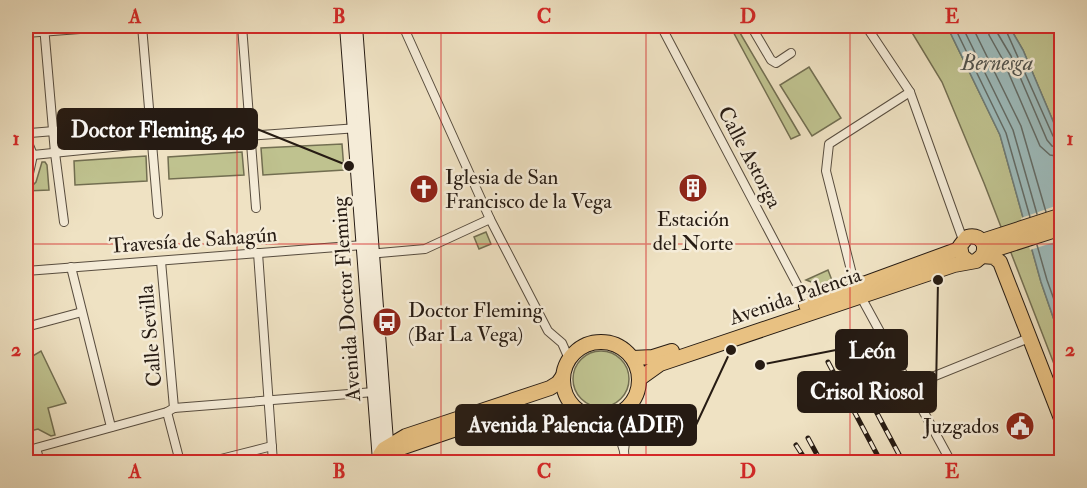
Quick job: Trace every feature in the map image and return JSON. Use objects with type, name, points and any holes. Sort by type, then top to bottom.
[{"type":"main road","name":"Avenida Doctor Fleming","points":[[346,26],[359,128]]},
{"type":"main road","name":"Avenida Doctor Fleming","points":[[356,26],[359,128],[374,392],[384,462]]},
{"type":"main road","name":"Avenida Palencia","points":[[1014,240],[1062,215]]},
{"type":"main road","name":"Avenida Palencia","points":[[964,250],[976,261],[983,250],[1062,228]]},
{"type":"main road","name":"Avenida Palencia","points":[[639,379],[660,364],[964,250],[971,236],[983,250]]},
{"type":"main road","points":[[1000,262],[1014,240]]},
{"type":"main road","points":[[983,250],[1000,262],[1062,421]]},
{"type":"main road","name":"Avenida Doctor Fleming","points":[[367,251],[387,447]]},
{"type":"main road","name":"Avenida Palencia","points":[[633,358],[653,357],[810,308]]},
{"type":"main road","points":[[563,376],[568,399],[584,413],[594,417],[613,416],[627,408],[634,400],[639,379],[633,358],[619,346],[598,342],[578,350],[569,359],[558,383],[550,388],[406,436],[381,453],[384,462],[401,448],[550,397],[568,399]]},
{"type":"main road","points":[[386,427],[397,435],[406,436]]},
{"type":"street","points":[[26,33],[44,29],[120,26]]},
{"type":"street","points":[[142,26],[158,214]]},
{"type":"street","points":[[242,26],[256,208]]},
{"type":"street","points":[[403,26],[490,219],[548,330],[562,343],[569,359]]},
{"type":"street","name":"Calle Astorga","points":[[661,26],[810,308]]},
{"type":"street","points":[[751,26],[771,60],[776,63],[791,53]]},
{"type":"street","points":[[866,26],[910,92],[964,250]]},
{"type":"street","points":[[44,29],[55,153],[64,222]]},
{"type":"street","points":[[910,92],[829,144],[826,171],[858,291],[951,462]]},
{"type":"street","points":[[26,180],[33,155],[26,138],[30,134],[249,115]]},
{"type":"street","points":[[33,155],[359,128]]},
{"type":"street","name":"Travesía de Sahagún","points":[[26,271],[258,253],[425,249],[490,219]]},
{"type":"street","points":[[258,253],[273,462]]},
{"type":"street","name":"Calle Sevilla","points":[[161,261],[170,410],[180,462]]},
{"type":"street","points":[[71,267],[111,427]]},
{"type":"street","points":[[26,327],[82,312]]},
{"type":"street","points":[[909,386],[1029,338]]},
{"type":"street","points":[[40,462],[36,448],[170,410],[374,392]]},
{"type":"street","points":[[624,452],[627,408]]},
{"type":"street","points":[[605,417],[617,428],[625,462]]},
{"type":"street","points":[[209,462],[272,446]]},
{"type":"green space","points":[[730,26],[736,26],[800,135],[791,139]]},
{"type":"green space","points":[[908,26],[947,26],[1000,135],[1041,282],[1061,340],[1061,382],[984,183],[942,82]]},
{"type":"green space","points":[[1009,26],[1061,26],[1061,140],[1023,50]]},
{"type":"green space","points":[[809,67],[841,118],[812,136],[780,85]]},
{"type":"green space","points":[[342,144],[344,170],[263,175],[261,148]]},
{"type":"green space","points":[[242,152],[244,175],[169,179],[168,157]]},
{"type":"green space","points":[[146,156],[147,181],[75,185],[74,161]]},
{"type":"green space","points":[[42,162],[47,165],[49,190],[27,191],[36,182]]},
{"type":"green space","points":[[486,232],[491,244],[479,249],[474,237]]},
{"type":"green space","points":[[828,270],[833,283],[823,285],[806,280]]},
{"type":"green space","points":[[41,351],[66,403],[48,408],[55,435],[51,436],[38,429],[26,432],[26,360]]},
{"type":"green space","points":[[595,351],[607,351],[617,355],[625,363],[629,379],[625,395],[617,403],[607,407],[595,407],[585,403],[577,395],[573,385],[573,373],[577,363],[585,355]]},
{"type":"water","name":"Bernesga","points":[[947,26],[1009,26],[1023,50],[1061,140],[1061,340],[1041,282],[1000,135]]},
{"type":"pier","points":[[1061,204],[1061,240],[1030,250],[1021,218]]},
{"type":"railway","points":[[844,351],[903,462]]},
{"type":"railway","points":[[828,362],[881,462]]},
{"type":"railway","points":[[808,438],[821,462]]},
{"type":"railway","points":[[796,445],[807,462]]},
{"type":"place","name":"Doctor Fleming, 40","points":[[349,166]]},
{"type":"place","name":"Estación del Norte","points":[[693,188]]},
{"type":"place","name":"Iglesia de San Francisco de la Vega","points":[[424,189]]},
{"type":"place","name":"Crisol Riosol","points":[[938,280]]},
{"type":"place","name":"Doctor Fleming (Bar La Vega)","points":[[387,322]]},
{"type":"place","name":"Avenida Palencia (ADIF)","points":[[731,350]]},
{"type":"place","name":"León","points":[[760,365]]},
{"type":"place","name":"Juzgados","points":[[1020,426]]}]
